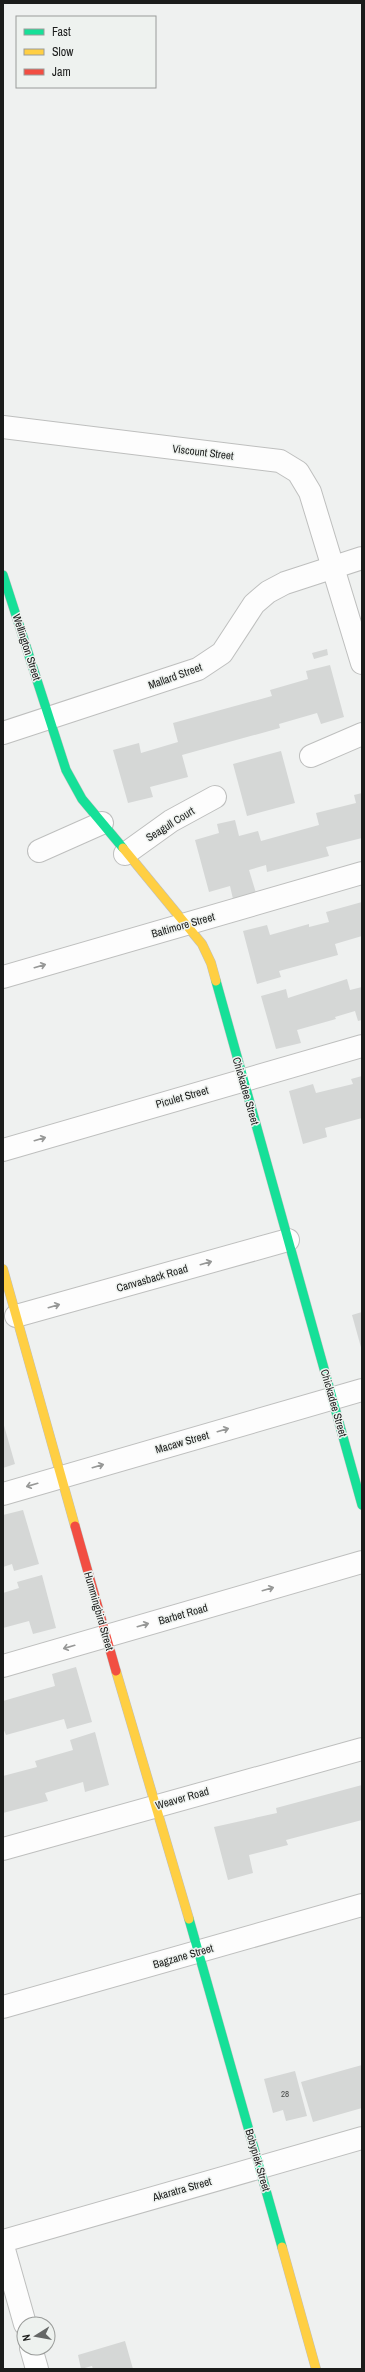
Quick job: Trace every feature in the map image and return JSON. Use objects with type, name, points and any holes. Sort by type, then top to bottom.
[{"type":"street","name":"Viscount Street","points":[[3,427],[280,461],[298,472],[310,492],[362,663]]},
{"type":"street","name":"Mallard Street","points":[[3,733],[198,669],[222,653],[260,597],[276,587],[362,558]]},
{"type":"street","name":"Wellington Street","points":[[3,575],[50,718]]},
{"type":"street","name":"Chickadee Street","points":[[50,718],[66,770],[82,799],[125,854],[202,944],[211,963],[242,1079],[362,1504]]},
{"type":"street","points":[[311,756],[362,734]]},
{"type":"street","name":"Seagull Court","points":[[125,854],[171,821],[215,797]]},
{"type":"street","points":[[39,851],[102,823]]},
{"type":"street","name":"Baltimore Street","points":[[3,977],[362,873]]},
{"type":"street","name":"Piculet Street","points":[[3,1150],[242,1079],[362,1046]]},
{"type":"street","name":"Canvasback Road","points":[[16,1316],[288,1240]]},
{"type":"street","name":"Hummingbird Street","points":[[3,1269],[106,1636],[199,1952]]},
{"type":"street","name":"Macaw Street","points":[[3,1494],[362,1390]]},
{"type":"street","name":"Barbet Road","points":[[3,1666],[362,1562]]},
{"type":"street","name":"Weaver Road","points":[[3,1849],[156,1805],[362,1749]]},
{"type":"street","name":"Bagzane Street","points":[[3,2007],[362,1906]]},
{"type":"street","name":"Bobypiek Street","points":[[199,1952],[316,2369]]},
{"type":"street","name":"Akaratra Street","points":[[3,2241],[259,2166],[362,2138]]},
{"type":"street","points":[[3,2246],[23,2316]]},
{"type":"street","points":[[33,2356],[37,2369]]},
{"type":"building","points":[[327,649],[328,655],[314,659],[312,653]]},
{"type":"building","points":[[330,665],[344,717],[321,724],[317,713],[279,724],[280,728],[182,755],[188,777],[150,787],[153,797],[128,803],[113,750],[139,743],[141,753],[178,742],[173,723],[272,696],[270,690],[308,679],[306,671]]},
{"type":"building","points":[[281,751],[295,803],[247,816],[233,764]]},
{"type":"building","points":[[362,793],[362,838],[326,847],[329,856],[267,872],[266,865],[249,870],[256,893],[233,899],[230,886],[209,892],[195,840],[219,833],[217,824],[235,820],[239,836],[258,831],[261,841],[319,825],[316,813],[356,803],[354,795]]},
{"type":"building","points":[[362,902],[362,936],[335,944],[338,955],[279,971],[281,977],[257,984],[243,931],[267,925],[270,935],[309,924],[309,927],[329,922],[326,912]]},
{"type":"building","points":[[347,979],[350,990],[362,987],[362,1020],[358,1021],[355,1011],[335,1017],[336,1019],[297,1030],[301,1043],[276,1049],[261,996],[286,989],[288,998]]},
{"type":"building","points":[[362,1076],[362,1118],[325,1128],[327,1137],[303,1144],[289,1091],[313,1084],[316,1093],[353,1084],[351,1079]]},
{"type":"building","points":[[362,1312],[362,1351],[352,1315]]},
{"type":"building","points":[[3,1422],[15,1464],[3,1468]]},
{"type":"building","points":[[23,1510],[39,1564],[14,1571],[12,1564],[3,1567],[3,1515]]},
{"type":"building","points":[[42,1575],[56,1628],[33,1634],[29,1621],[3,1628],[3,1593],[19,1588],[17,1582]]},
{"type":"building","points":[[76,1667],[92,1722],[67,1729],[64,1719],[6,1735],[3,1728],[3,1701],[55,1686],[52,1674]]},
{"type":"building","points":[[95,1732],[109,1785],[85,1792],[83,1782],[45,1793],[48,1801],[3,1813],[3,1776],[37,1767],[35,1761],[73,1750],[70,1740]]},
{"type":"building","points":[[362,1785],[362,1820],[286,1840],[288,1845],[249,1855],[253,1873],[228,1880],[214,1827],[277,1813],[276,1808]]},
{"type":"building","points":[[362,2065],[362,2108],[313,2122],[301,2082]]},
{"type":"building","points":[[295,2071],[307,2116],[286,2121],[283,2110],[273,2113],[264,2079]]},
{"type":"building","points":[[125,2341],[133,2369],[93,2369],[92,2366],[81,2369],[78,2355]]},
{"type":"traffic: fast","points":[[3,575],[66,770],[82,799],[123,848]]},
{"type":"traffic: fast","points":[[216,981],[362,1505]]},
{"type":"traffic: fast","points":[[189,1919],[282,2247]]},
{"type":"traffic: slow","points":[[123,848],[202,944],[211,963],[216,981]]},
{"type":"traffic: slow","points":[[3,1269],[75,1526]]},
{"type":"traffic: slow","points":[[116,1671],[189,1919]]},
{"type":"traffic: slow","points":[[282,2247],[316,2369]]},
{"type":"traffic: jam","points":[[75,1526],[116,1671]]}]
